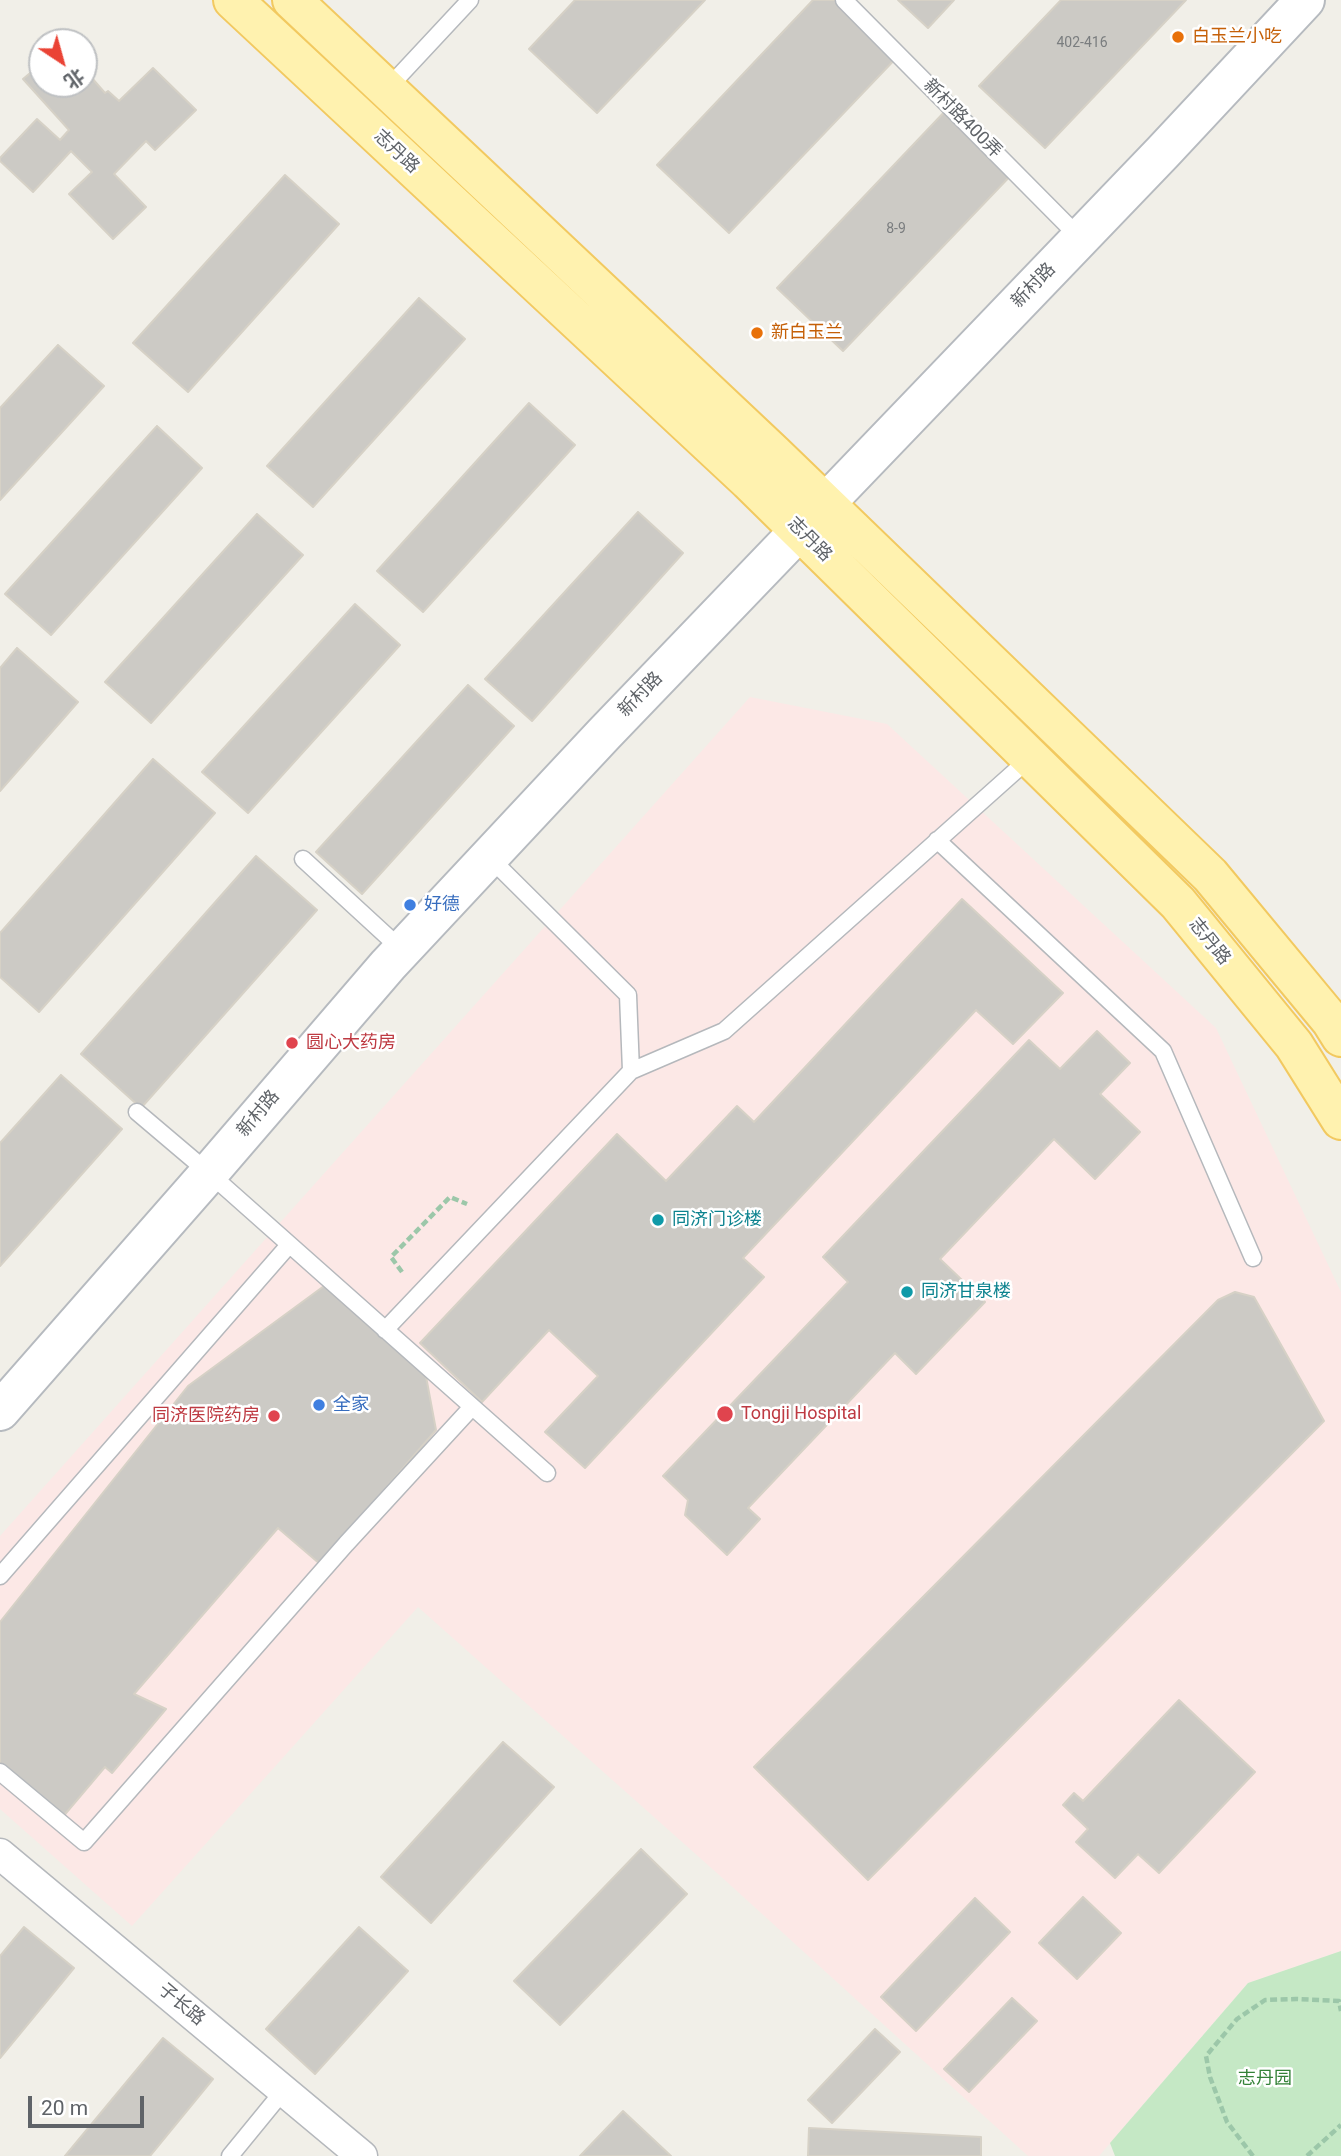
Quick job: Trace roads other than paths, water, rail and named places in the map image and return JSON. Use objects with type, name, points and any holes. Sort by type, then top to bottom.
[{"type":"main road","name":"志丹路","points":[[233,0],[749,481],[1178,903],[1294,1045],[1341,1120]]},
{"type":"main road","points":[[292,0],[825,503],[1210,875],[1331,1021],[1341,1037]]},
{"type":"main road","name":"新村路","points":[[0,1411],[402,950],[798,530],[1305,0]]},
{"type":"street","name":"子长路","points":[[0,1854],[362,2156]]},
{"type":"lane","points":[[387,89],[470,0]]},
{"type":"lane","name":"新村路400弄","points":[[844,0],[1080,238]]},
{"type":"lane","points":[[385,1330],[631,1071],[724,1031],[1030,758]]},
{"type":"lane","points":[[937,840],[1163,1051],[1253,1258]]},
{"type":"lane","points":[[489,857],[628,995],[631,1071]]},
{"type":"lane","points":[[303,859],[402,950]]},
{"type":"lane","points":[[137,1112],[547,1473]]},
{"type":"lane","points":[[0,1576],[289,1245]]},
{"type":"lane","points":[[0,1772],[84,1842],[337,1553],[472,1407]]},
{"type":"lane","points":[[230,2156],[284,2090]]},
{"type":"place","name":"白玉兰小吃","points":[[1178,37]]},
{"type":"place","name":"新白玉兰","points":[[757,333]]},
{"type":"place","name":"好德","points":[[410,905]]},
{"type":"place","name":"圆心大药房","points":[[292,1043]]},
{"type":"place","name":"同济门诊楼","points":[[658,1220]]},
{"type":"place","name":"同济甘泉楼","points":[[907,1292]]},
{"type":"place","name":"全家","points":[[319,1405]]},
{"type":"place","name":"Tongji Hospital","points":[[725,1414]]},
{"type":"place","name":"同济医院药房","points":[[274,1416]]},
{"type":"park label","name":"志丹园","points":[[1265,2079]]}]
